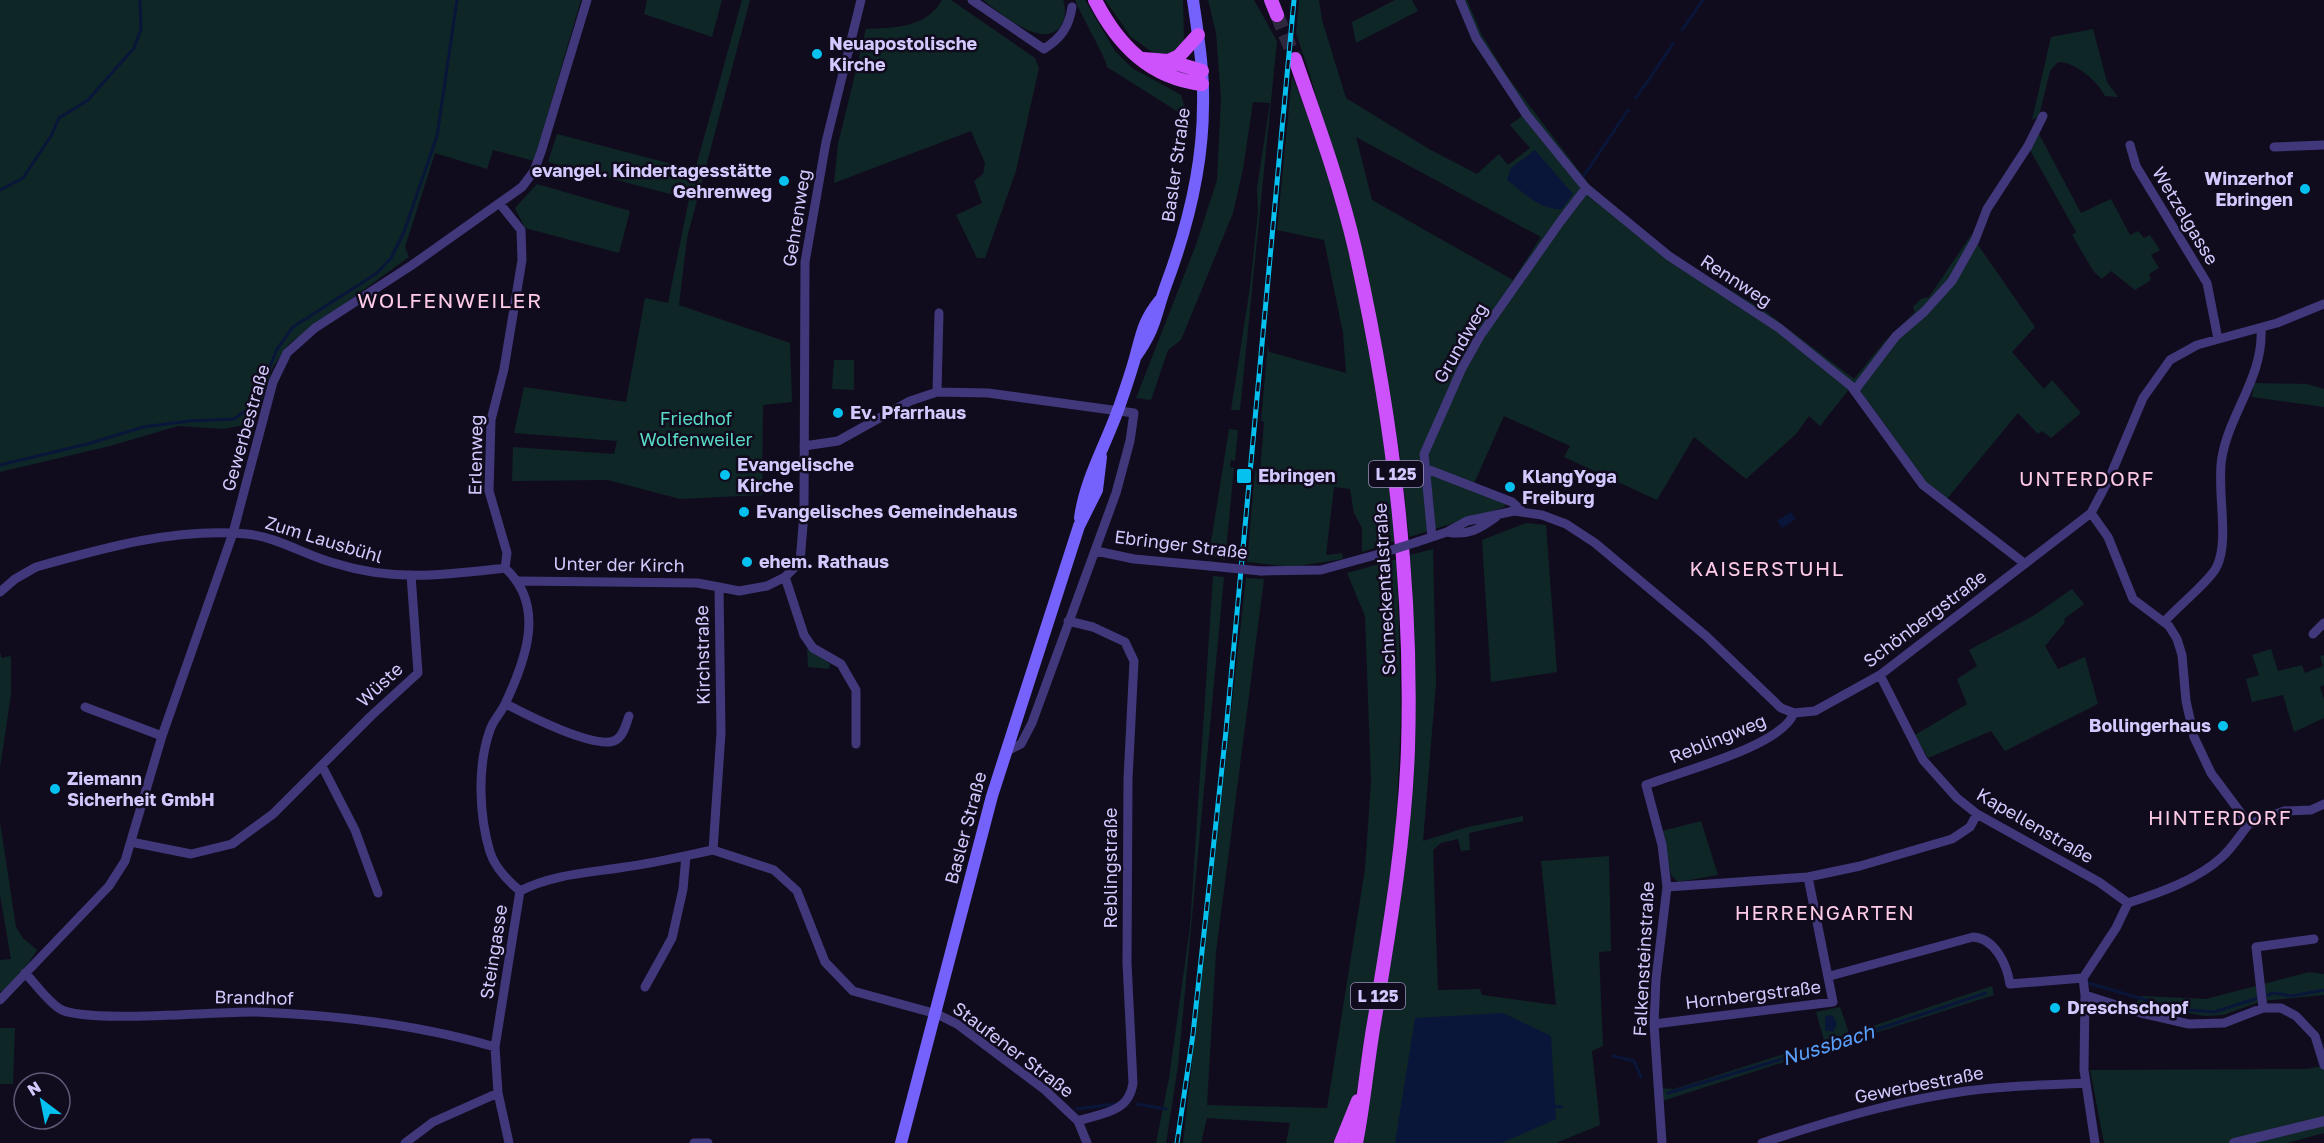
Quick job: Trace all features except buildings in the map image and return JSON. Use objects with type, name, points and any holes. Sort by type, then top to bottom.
[{"type":"main road","points":[[1095,0],[1119,37],[1141,58],[1169,78],[1202,77]]},
{"type":"main road","name":"Basler Straße","points":[[902,1143],[1005,752],[1079,526],[1097,490],[1101,457],[1136,356],[1140,333],[1149,313],[1162,297],[1180,247],[1192,194],[1203,124],[1202,77],[1193,0]]},
{"type":"main road","points":[[1271,0],[1277,15]]},
{"type":"main road","points":[[1168,61],[1179,56],[1198,35]]},
{"type":"main road","points":[[1141,58],[1168,61],[1202,77]]},
{"type":"main road","name":"Schneckentalstraße","points":[[1295,59],[1333,171],[1354,247],[1386,405],[1406,579],[1408,751],[1393,902],[1356,1143]]},
{"type":"main road","name":"Schneckentalstraße","points":[[1341,1143],[1363,1091]]},
{"type":"street","name":"Gewerbestraße","points":[[0,999],[109,886],[125,861],[162,736],[233,534],[273,381],[287,354],[315,328],[522,187],[534,171],[587,0]]},
{"type":"street","name":"Gehrenweg","points":[[804,446],[805,262],[826,142],[861,0]]},
{"type":"street","points":[[972,0],[1044,49],[1055,42],[1069,24],[1072,7]]},
{"type":"street","name":"Rennweg","points":[[1460,0],[1476,38],[1527,114],[1586,188],[1669,256],[1779,328],[1855,390],[1923,485],[2024,562]]},
{"type":"street","points":[[1855,390],[1896,336],[1924,312],[1952,281],[1975,240],[1987,209],[2028,146],[2043,116]]},
{"type":"street","name":"Wetzelgasse","points":[[2130,145],[2136,166],[2206,283],[2218,339]]},
{"type":"street","points":[[2274,147],[2324,145]]},
{"type":"street","name":"Grundweg","points":[[1432,537],[1424,454],[1462,368],[1480,336],[1586,188]]},
{"type":"street","name":"Erlenweg","points":[[500,204],[521,230],[522,260],[504,369],[491,420],[489,491],[507,553],[506,568]]},
{"type":"street","name":"Schönbergstraße","points":[[1794,713],[1822,708],[1880,675],[2024,562],[2091,513],[2109,479],[2139,407],[2154,380],[2178,354],[2218,339],[2261,328],[2324,304]]},
{"type":"street","points":[[937,392],[939,313]]},
{"type":"street","points":[[2163,622],[2213,574],[2220,559],[2221,460],[2227,438],[2258,366],[2262,348],[2261,328]]},
{"type":"street","points":[[856,744],[856,690],[841,664],[813,648],[804,635],[785,578],[800,562],[804,513],[804,446],[838,441],[910,402],[937,392],[988,393],[1118,410]]},
{"type":"street","name":"Ebringer Straße","points":[[1118,410],[1134,413],[1130,441],[1096,551],[1134,559],[1261,571],[1321,570],[1432,537]]},
{"type":"street","points":[[1427,469],[1512,502],[1521,510],[1566,524],[1595,543],[1706,636],[1769,698],[1781,708],[1794,713]]},
{"type":"street","points":[[1432,537],[1447,532],[1471,532],[1482,528],[1498,516],[1521,510]]},
{"type":"street","points":[[2091,513],[2108,537],[2133,599],[2163,622],[2174,634],[2182,655],[2186,700],[2194,737],[2211,773],[2248,824]]},
{"type":"street","name":"Zum Lausbühl","points":[[0,592],[15,579],[36,567],[184,534],[233,534],[269,538],[334,564],[381,576],[411,576],[506,568]]},
{"type":"street","points":[[1005,752],[1021,744],[1026,735],[1096,551]]},
{"type":"street","points":[[506,568],[519,581],[531,617],[524,658],[506,704],[490,730],[482,774],[483,817],[490,854],[505,878],[520,891]]},
{"type":"street","name":"Wüste","points":[[131,842],[190,854],[232,844],[273,814],[418,673],[411,576]]},
{"type":"street","name":"Kirchstraße","points":[[713,850],[721,733],[718,587],[739,591],[755,589],[785,578]]},
{"type":"street","name":"Unter der Kirch","points":[[519,581],[697,583],[718,587]]},
{"type":"street","name":"Reblingstraße","points":[[1068,621],[1093,627],[1125,642],[1134,661],[1128,779],[1127,951],[1133,1083],[1127,1102],[1119,1108],[1078,1121]]},
{"type":"street","points":[[2313,634],[2324,623]]},
{"type":"street","name":"Kapellenstraße","points":[[1880,675],[1923,760],[1951,793],[1977,814],[2099,882],[2128,903]]},
{"type":"street","points":[[506,704],[549,725],[605,743],[615,741],[623,733],[629,716]]},
{"type":"street","points":[[86,707],[162,736]]},
{"type":"street","name":"Reblingweg","points":[[1646,785],[1753,746],[1789,724],[1794,713]]},
{"type":"street","points":[[322,766],[355,830],[378,894]]},
{"type":"street","name":"Falkensteinstraße","points":[[1646,785],[1662,844],[1667,887],[1658,960],[1654,1024],[1662,1143]]},
{"type":"street","points":[[2096,1143],[2084,1070],[2085,995],[2083,978],[2116,928],[2128,903],[2151,896],[2206,869],[2223,856],[2248,824],[2283,811],[2323,808]]},
{"type":"street","points":[[1667,887],[1808,877],[1952,839],[1968,829],[1977,814]]},
{"type":"street","points":[[713,850],[774,870],[797,891],[825,962],[838,978],[854,991],[937,1014]]},
{"type":"street","name":"Steingasse","points":[[509,1143],[498,1093],[495,1047],[520,891],[538,882],[574,874],[713,850]]},
{"type":"street","points":[[645,987],[672,938],[683,890],[686,856]]},
{"type":"street","points":[[1808,877],[1830,976]]},
{"type":"street","name":"Hornbergstraße","points":[[1654,1024],[1833,1002],[1830,976],[1973,937],[1984,939],[1992,946],[2008,973],[2010,984],[2083,978]]},
{"type":"street","points":[[2262,1005],[2256,947],[2314,939]]},
{"type":"street","name":"Brandhof","points":[[25,973],[60,1009],[72,1012],[109,1016],[254,1012],[386,1021],[495,1047]]},
{"type":"street","points":[[2085,995],[2140,1013],[2189,1024],[2224,1023],[2262,1005],[2281,1008],[2296,1016],[2315,1036],[2324,1065]]},
{"type":"street","name":"Staufener Straße","points":[[937,1014],[957,1024],[1044,1090],[1078,1121],[1087,1143]]},
{"type":"street","name":"Gewerbestraße","points":[[1762,1143],[1833,1119],[1930,1097],[1993,1088],[2086,1083]]},
{"type":"street","points":[[405,1143],[433,1122],[498,1093]]},
{"type":"street","points":[[2234,1143],[2324,1120]]},
{"type":"street","points":[[694,1143],[708,1143]]},
{"type":"green space","points":[[0,0],[581,0],[534,161],[493,150],[487,169],[435,153],[405,247],[409,257],[289,344],[273,367],[255,423],[223,429],[178,426],[110,446],[0,472]]},
{"type":"green space","points":[[647,0],[722,0],[712,37],[644,14]]},
{"type":"green space","name":"Friedhof Wolfenweiler","points":[[742,0],[750,0],[687,238],[679,305],[790,343],[792,402],[763,405],[762,495],[680,499],[608,480],[512,481],[513,447],[614,454],[617,441],[514,433],[524,387],[626,402],[645,298],[668,303],[689,199],[548,162],[557,134],[695,170]]},
{"type":"green space","points":[[942,0],[951,0],[1035,58],[1039,68],[1016,171],[985,258],[977,258],[956,215],[982,203],[974,181],[983,174],[985,163],[971,131],[834,183],[838,144],[866,29],[909,25],[927,16]]},
{"type":"green space","points":[[983,0],[1063,0],[1064,17],[1060,27],[1052,33],[1032,32],[1010,20]]},
{"type":"green space","points":[[1075,0],[1085,0],[1115,51],[1132,68],[1181,95],[1188,118],[1107,67]]},
{"type":"green space","points":[[1105,0],[1183,0],[1184,41],[1173,53],[1155,54],[1131,37]]},
{"type":"green space","points":[[1208,0],[1254,0],[1277,41],[1240,410],[1231,410],[1250,287],[1258,212],[1257,188],[1270,103],[1253,102],[1243,169],[1233,213],[1181,340],[1168,350],[1151,400],[1136,398],[1196,245],[1217,180],[1221,98],[1216,33]]},
{"type":"green space","points":[[1299,0],[1319,0],[1322,20],[1346,98],[1429,149],[1477,174],[1499,154],[1508,165],[1530,148],[1510,125],[1523,115],[1472,41],[1456,0],[1467,0],[1482,35],[1507,76],[1589,184],[1671,254],[1765,311],[1854,379],[1885,341],[1915,312],[1913,307],[1921,299],[1929,297],[1971,235],[2035,327],[2012,352],[2044,389],[2052,380],[2081,413],[2051,438],[2042,431],[2038,434],[2018,413],[1946,500],[1927,483],[1859,389],[1850,388],[1820,426],[1809,416],[1796,434],[1746,479],[1694,437],[1657,500],[1564,457],[1570,446],[1504,416],[1472,488],[1505,502],[1505,507],[1409,537],[1400,456],[1370,288],[1296,33]],"holes":[[[1356,137],[1541,237],[1513,280],[1372,200]]]},
{"type":"green space","points":[[1395,0],[1412,0],[1418,11],[1356,43],[1352,22]]},
{"type":"green space","points":[[2093,29],[2107,82],[2118,97],[2105,96],[2097,84],[2085,73],[2072,65],[2058,62],[2050,71],[2039,116],[2032,120],[2051,37]]},
{"type":"green space","points":[[1292,76],[1314,132],[1332,188],[1361,304],[1381,422],[1396,541],[1362,552],[1362,528],[1354,513],[1350,489],[1334,487],[1326,555],[1342,553],[1343,559],[1292,567],[1247,562],[1255,471],[1260,471],[1264,422],[1261,421],[1268,344],[1269,352],[1346,373],[1343,333],[1324,240],[1277,230]]},
{"type":"green space","points":[[2039,134],[2081,213],[2111,199],[2130,235],[2138,231],[2144,238],[2150,235],[2160,250],[2151,255],[2159,268],[2149,274],[2151,280],[2135,290],[2111,271],[2102,279],[2094,272],[2072,235],[2076,232],[2030,150]]},
{"type":"green space","points":[[537,184],[630,211],[619,253],[525,228],[515,208]]},
{"type":"green space","points":[[834,360],[854,360],[854,390],[832,389]]},
{"type":"green space","points":[[2254,383],[2307,384],[2324,389],[2324,407],[2252,397]]},
{"type":"green space","points":[[1229,429],[1238,430],[1235,461],[1231,460],[1230,467],[1234,468],[1225,560],[1209,555]]},
{"type":"green space","points":[[1526,523],[1546,525],[1557,672],[1491,682],[1482,540]]},
{"type":"green space","points":[[1433,549],[1436,683],[1423,841],[1468,827],[1523,816],[1523,821],[1469,833],[1470,850],[1461,851],[1458,839],[1441,843],[1433,850],[1438,990],[1480,989],[1482,995],[1556,1005],[1541,861],[1609,856],[1611,951],[1599,952],[1603,1046],[1592,1051],[1600,1125],[1556,1143],[1361,1143],[1415,653],[1410,555]]},
{"type":"green space","points":[[1397,559],[1401,715],[1396,827],[1390,885],[1357,1090],[1335,1143],[1286,1143],[1290,1123],[1207,1118],[1201,1143],[1183,1143],[1246,578],[1264,579],[1216,952],[1207,1105],[1327,1108],[1365,869],[1371,781],[1365,616],[1347,573]]},
{"type":"green space","points":[[1213,576],[1224,577],[1178,1066],[1166,1143],[1156,1143],[1169,1078],[1190,927]]},
{"type":"green space","points":[[2072,589],[2084,604],[2064,619],[2065,622],[2045,646],[2058,669],[2085,657],[2098,704],[2005,751],[1991,731],[1928,758],[1915,735],[1967,704],[1957,679],[1977,666],[1969,650],[2033,616]]},
{"type":"green space","points":[[807,647],[830,664],[829,669],[808,667]]},
{"type":"green space","points":[[2271,649],[2278,671],[2302,665],[2305,673],[2323,666],[2320,656],[2324,655],[2324,685],[2320,687],[2324,699],[2324,718],[2294,732],[2283,695],[2252,702],[2246,679],[2259,675],[2252,655]]},
{"type":"green space","points":[[0,653],[2,658],[11,656],[11,694],[0,768]]},
{"type":"green space","points":[[1701,821],[1718,875],[1678,882],[1671,875],[1662,831]]},
{"type":"green space","points":[[0,822],[16,927],[23,938],[37,950],[15,984],[0,992],[0,960],[11,959],[0,895]]},
{"type":"green space","points":[[2309,972],[2324,974],[2324,995],[2262,1001],[2223,1015],[2205,1016],[2136,1004],[2141,996],[2206,999]]},
{"type":"green space","points":[[1992,986],[1994,995],[1659,1102],[1658,1088],[1674,1089],[1844,1035],[1824,1040],[1816,1012],[1840,1007],[1849,1033],[1846,1035]]},
{"type":"green space","points":[[0,1028],[15,1028],[12,1084],[0,1084]]},
{"type":"green space","points":[[2324,1066],[2324,1133],[2287,1143],[2104,1143],[2090,1070],[2305,1069]]},
{"type":"water","points":[[1535,150],[1573,194],[1562,209],[1540,204],[1507,180],[1511,168]]},
{"type":"water","points":[[1791,512],[1796,519],[1782,528],[1777,521]]},
{"type":"water","points":[[1503,1013],[1551,1036],[1556,1119],[1502,1143],[1395,1143],[1415,1018]]},
{"type":"water","points":[[1833,1016],[1837,1024],[1833,1032],[1825,1030],[1825,1017]]},
{"type":"waterway","points":[[0,190],[23,178],[51,136],[59,118],[88,100],[134,48],[141,29],[140,0]]},
{"type":"waterway","points":[[0,465],[91,443],[143,427],[189,421],[234,419],[255,404],[277,349],[293,327],[377,273],[391,258],[404,232],[437,136],[457,0]]},
{"type":"waterway","points":[[1682,30],[1703,0]]},
{"type":"waterway","points":[[1636,98],[1673,44]]},
{"type":"waterway","points":[[1583,177],[1628,110]]},
{"type":"waterway","name":"Nussbach","points":[[2085,982],[2177,1009],[2214,1012],[2274,993],[2291,996],[2324,990]]},
{"type":"waterway","name":"Nussbach","points":[[1668,1093],[1836,1043],[1986,993]]},
{"type":"waterway","name":"Nussbach","points":[[1613,1056],[1634,1061],[1641,1077]]},
{"type":"waterway","name":"Nussbach","points":[[1076,1109],[1115,1104]]},
{"type":"waterway","name":"Nussbach","points":[[1137,1104],[1166,1109]]},
{"type":"waterway","name":"Nussbach","points":[[1552,1106],[1562,1107]]},
{"type":"tunnel","points":[[1277,15],[1295,59]]},
{"type":"railway","points":[[1177,1143],[1193,1034],[1226,731],[1294,0]]},
{"type":"place","name":"Neuapostolische Kirche","points":[[817,54]]},
{"type":"place","name":"evangel. Kindertagesstätte Gehrenweg","points":[[784,181]]},
{"type":"place","name":"Winzerhof Ebringen","points":[[2305,189]]},
{"type":"place","name":"Ev. Pfarrhaus","points":[[838,413]]},
{"type":"place","name":"Evangelische Kirche","points":[[725,475]]},
{"type":"place","name":"Ebringen","points":[[1244,476]]},
{"type":"place","name":"KlangYoga Freiburg","points":[[1510,487]]},
{"type":"place","name":"Evangelisches Gemeindehaus","points":[[744,512]]},
{"type":"place","name":"ehem. Rathaus","points":[[747,562]]},
{"type":"place","name":"Bollingerhaus","points":[[2223,726]]},
{"type":"place","name":"Ziemann Sicherheit GmbH","points":[[55,789]]},
{"type":"place","name":"Dreschschopf","points":[[2055,1008]]},
{"type":"district","name":"WOLFENWEILER","points":[[450,301]]},
{"type":"district","name":"UNTERDORF","points":[[2087,479]]},
{"type":"district","name":"KAISERSTUHL","points":[[1767,569]]},
{"type":"district","name":"HINTERDORF","points":[[2220,818]]},
{"type":"district","name":"HERRENGARTEN","points":[[1825,913]]}]
